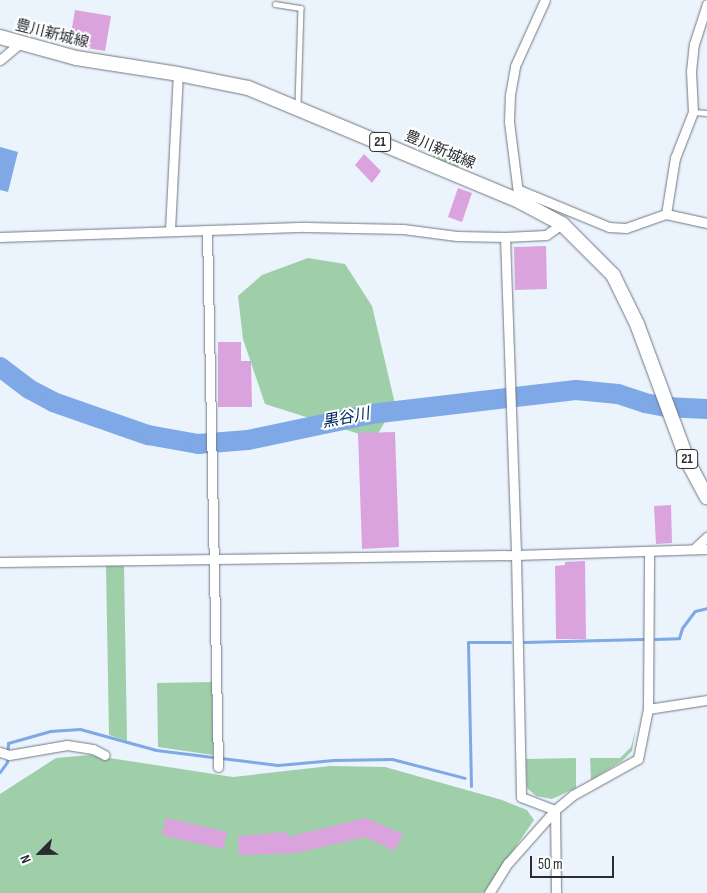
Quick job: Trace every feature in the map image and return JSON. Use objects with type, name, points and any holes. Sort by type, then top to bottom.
[{"type":"main road","name":"豊川新城線","points":[[0,38],[76,58],[178,74],[248,88],[519,195],[562,224],[614,275],[637,324],[688,462],[707,496]]},
{"type":"street","points":[[545,0],[515,66],[510,95],[509,122],[519,195],[609,227],[626,228],[666,214],[707,223]]},
{"type":"street","points":[[666,214],[675,158],[693,112],[691,71],[694,44],[707,4]]},
{"type":"street","points":[[0,60],[20,43]]},
{"type":"street","points":[[170,230],[178,74]]},
{"type":"street","points":[[0,237],[306,227],[403,229],[456,236],[505,237],[546,235],[562,224]]},
{"type":"street","points":[[207,231],[218,767]]},
{"type":"street","points":[[505,237],[516,555],[521,797],[555,810]]},
{"type":"street","points":[[694,549],[707,537]]},
{"type":"street","points":[[0,562],[516,555],[707,549]]},
{"type":"street","points":[[489,893],[508,863],[555,810],[573,795],[638,759],[648,709],[649,550]]},
{"type":"street","points":[[648,709],[707,700]]},
{"type":"street","points":[[0,752],[9,755],[68,745],[93,749],[105,755]]},
{"type":"street","points":[[555,810],[556,893]]},
{"type":"lane","points":[[275,4],[301,8],[298,107]]},
{"type":"lane","points":[[693,112],[707,113]]},
{"type":"green space","points":[[438,143],[468,156],[457,168],[433,157]]},
{"type":"green space","points":[[308,258],[345,264],[372,306],[395,404],[375,439],[265,404],[243,339],[238,296],[262,275]]},
{"type":"green space","points":[[106,566],[124,566],[127,741],[109,735]]},
{"type":"green space","points":[[212,682],[213,755],[158,747],[157,683]]},
{"type":"green space","points":[[636,728],[632,751],[622,761],[591,780],[590,758],[620,758],[631,747]]},
{"type":"green space","points":[[90,755],[233,777],[330,766],[385,767],[502,800],[527,810],[534,820],[484,893],[0,893],[0,794],[56,758]]},
{"type":"green space","points":[[576,758],[576,788],[552,799],[536,796],[527,788],[526,759]]},
{"type":"water","points":[[0,147],[18,152],[8,192],[0,190]]},
{"type":"building","points":[[75,10],[111,16],[105,51],[69,45]]},
{"type":"building","points":[[364,154],[381,171],[372,183],[355,165]]},
{"type":"building","points":[[458,188],[472,193],[462,222],[448,217]]},
{"type":"building","points":[[546,246],[547,289],[515,290],[514,247]]},
{"type":"building","points":[[218,342],[241,342],[241,361],[251,361],[252,407],[218,407]]},
{"type":"building","points":[[395,432],[399,547],[362,549],[358,433]]},
{"type":"building","points":[[671,505],[672,543],[656,544],[654,506]]},
{"type":"building","points":[[585,561],[586,639],[556,639],[555,566],[565,565],[565,562]]},
{"type":"building","points":[[166,818],[227,832],[223,849],[162,835]]},
{"type":"building","points":[[366,818],[403,834],[395,851],[365,837],[296,853],[239,855],[238,836],[287,832],[288,837]]},
{"type":"waterway","name":"黒谷川","points":[[0,367],[29,389],[53,402],[148,435],[198,444],[248,440],[371,414],[576,390],[618,394],[645,403],[666,407],[707,409]]},
{"type":"waterway","points":[[655,639],[679,638],[682,628],[695,611],[707,608]]},
{"type":"waterway","points":[[524,642],[643,639]]},
{"type":"waterway","points":[[471,786],[468,642],[510,642]]},
{"type":"waterway","points":[[0,772],[7,762],[8,743],[50,731],[80,729],[156,750],[278,765],[334,760],[392,759],[465,778]]}]
